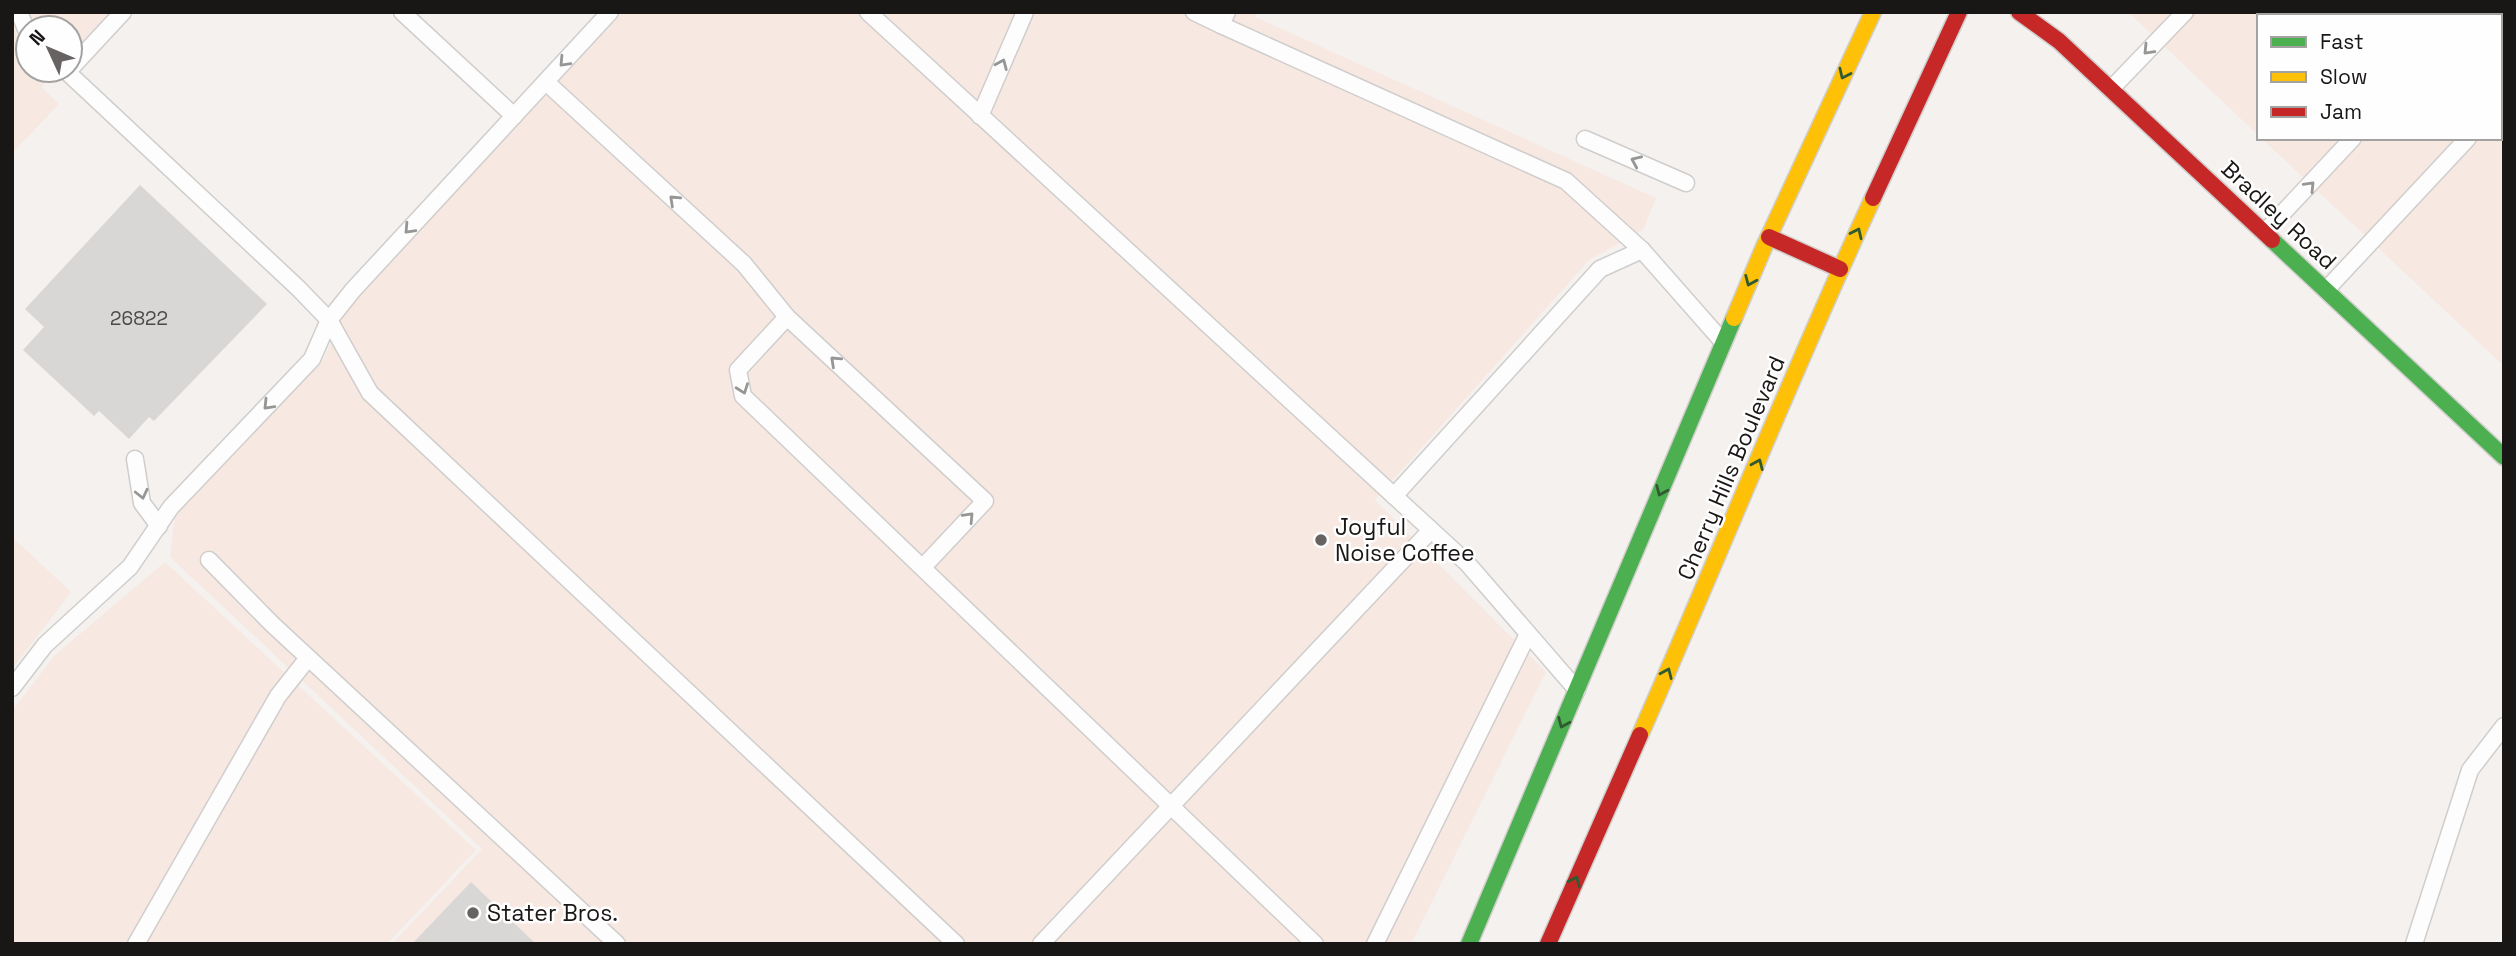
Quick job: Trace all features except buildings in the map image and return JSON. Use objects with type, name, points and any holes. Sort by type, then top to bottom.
[{"type":"street","points":[[1469,944],[1769,237],[1873,12]]},
{"type":"street","name":"Cherry Hills Boulevard","points":[[1548,944],[1712,572],[1840,269],[1959,12]]},
{"type":"street","name":"Bradley Road","points":[[2019,12],[2052,35],[2111,89],[2504,457]]},
{"type":"street","points":[[1769,237],[1840,269]]},
{"type":"lane","points":[[84,53],[122,12]]},
{"type":"lane","points":[[402,12],[514,116]]},
{"type":"lane","points":[[12,688],[44,645],[130,568],[171,507],[312,359],[329,320],[353,290],[610,12]]},
{"type":"lane","points":[[868,12],[1467,563],[1577,690]]},
{"type":"lane","points":[[980,116],[1025,12]]},
{"type":"lane","points":[[1194,12],[1224,19],[1566,181],[1642,250],[1724,343]]},
{"type":"lane","points":[[2111,89],[2185,12]]},
{"type":"lane","points":[[546,82],[744,264],[787,317],[985,501],[923,567]]},
{"type":"lane","points":[[83,84],[329,320],[370,393],[956,944]]},
{"type":"lane","points":[[1586,138],[1686,183]]},
{"type":"lane","points":[[2265,232],[2351,140]]},
{"type":"lane","points":[[2325,290],[2466,140]]},
{"type":"lane","points":[[1394,496],[1600,269],[1642,250]]},
{"type":"lane","points":[[787,317],[738,370],[743,396],[1315,944]]},
{"type":"lane","points":[[135,458],[142,503],[159,526]]},
{"type":"lane","points":[[1041,944],[1431,530]]},
{"type":"lane","points":[[209,560],[271,624],[617,944]]},
{"type":"lane","points":[[1375,944],[1528,634]]},
{"type":"lane","points":[[136,944],[278,696],[308,658]]},
{"type":"lane","points":[[2414,944],[2470,770],[2504,726]]},
{"type":"shaded area","points":[[12,12],[110,12],[84,40],[84,14],[14,14],[14,84],[44,84],[41,87],[59,104],[12,153]]},
{"type":"shaded area","points":[[623,12],[1256,12],[1255,17],[1656,198],[1643,230],[1589,260],[1375,500],[1546,672],[1411,944],[392,944],[482,849],[170,557],[175,513],[324,359],[343,313]]},
{"type":"shaded area","points":[[2128,12],[2399,14],[2257,14],[2257,134]]},
{"type":"shaded area","points":[[2504,56],[2504,366],[2263,140],[2502,140]]},
{"type":"shaded area","points":[[12,537],[71,592],[12,669]]},
{"type":"shaded area","points":[[165,562],[476,850],[387,944],[12,944],[12,711],[55,655]]},
{"type":"traffic: fast","points":[[2272,240],[2504,457]]},
{"type":"traffic: fast","points":[[1469,944],[1734,318]]},
{"type":"traffic: slow","points":[[1734,318],[1873,12]]},
{"type":"traffic: slow","points":[[1640,735],[1813,331],[1873,198]]},
{"type":"traffic: jam","points":[[1873,198],[1959,12]]},
{"type":"traffic: jam","points":[[2019,12],[2059,41],[2272,240]]},
{"type":"traffic: jam","points":[[1769,237],[1840,269]]},
{"type":"traffic: jam","points":[[1548,944],[1640,735]]},
{"type":"place","name":"Joyful Noise Coffee","points":[[1321,540]]},
{"type":"place","name":"Stater Bros.","points":[[473,913]]}]
